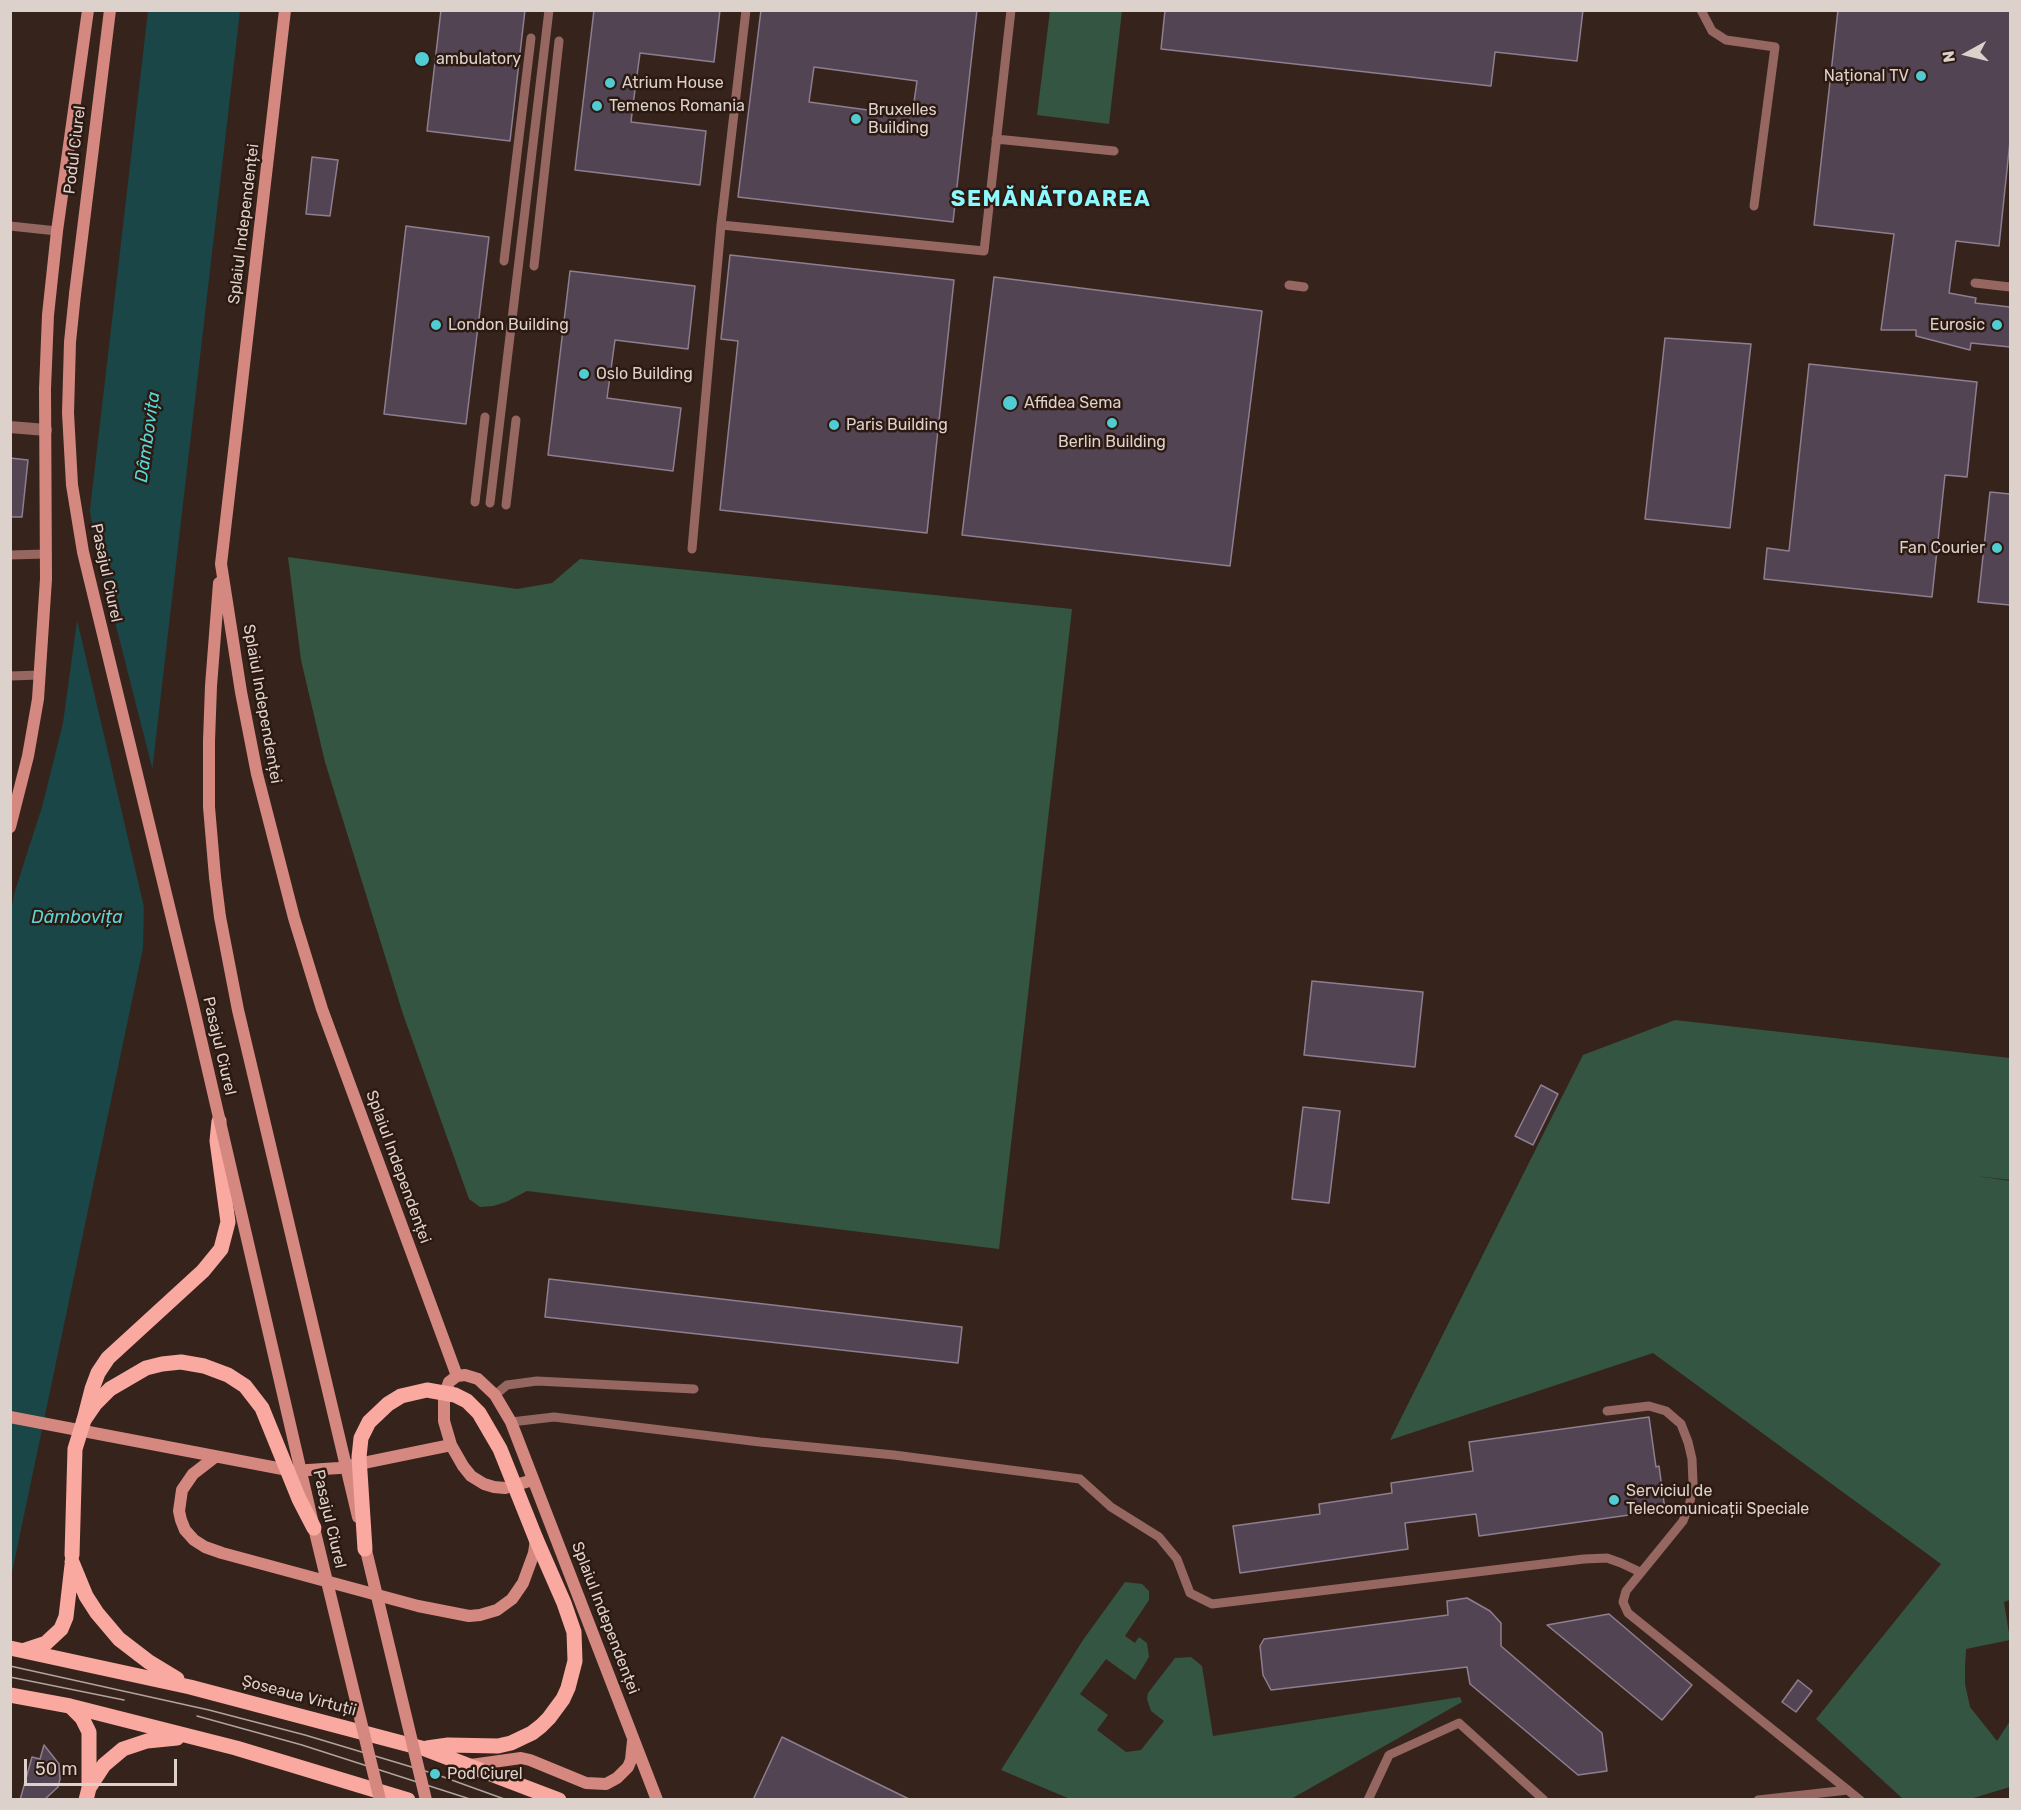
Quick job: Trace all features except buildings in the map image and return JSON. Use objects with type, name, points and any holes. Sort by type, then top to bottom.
[{"type":"main road","points":[[10,827],[34,725],[40,675],[46,554],[46,352],[57,231],[88,10]]},
{"type":"main road","name":"Podul Ciurel","points":[[75,294],[110,10]]},
{"type":"main road","name":"Splaiul Independenței","points":[[285,10],[221,564],[241,692],[257,774],[294,918],[322,1009],[457,1376],[465,1375],[478,1379],[495,1395],[510,1422],[657,1800]]},
{"type":"main road","name":"Pasajul Ciurel","points":[[75,294],[70,342],[68,413],[72,485],[83,552],[380,1800]]},
{"type":"main road","name":"Pasajul Ciurel","points":[[221,564],[209,741],[209,807],[214,877],[220,918],[238,1010],[426,1800]]},
{"type":"main road","points":[[16,1649],[46,1644],[61,1629],[66,1617],[72,1558],[75,1449],[98,1373],[108,1358],[213,1261],[221,1248],[228,1222],[217,1141],[219,1121]]},
{"type":"main road","points":[[84,1420],[110,1389],[146,1368],[181,1362],[204,1366],[228,1375],[245,1386],[262,1408],[298,1499],[314,1528]]},
{"type":"main road","points":[[457,1376],[449,1382],[446,1389],[443,1405],[444,1421],[451,1445],[467,1471],[484,1484],[505,1488],[533,1480]]},
{"type":"main road","points":[[365,1549],[359,1457],[361,1438],[369,1422],[388,1404],[401,1396],[427,1390],[455,1395],[467,1401],[479,1413],[500,1449],[564,1603],[574,1632],[575,1661],[563,1699],[549,1718],[532,1733],[511,1743],[486,1746],[448,1745],[425,1749]]},
{"type":"main road","points":[[10,1417],[215,1457],[308,1471],[339,1468],[451,1445]]},
{"type":"main road","points":[[215,1457],[193,1474],[182,1490],[179,1511],[181,1520],[185,1530],[194,1540],[222,1553],[418,1606],[469,1616],[497,1610],[512,1599],[523,1583],[534,1553],[536,1539]]},
{"type":"main road","points":[[72,1558],[86,1596],[119,1639],[149,1662],[190,1687]]},
{"type":"main road","name":"Șoseaua Virtuții","points":[[16,1649],[190,1687],[425,1749],[559,1800]]},
{"type":"main road","points":[[12,1695],[70,1706],[190,1736],[408,1800]]},
{"type":"main road","points":[[70,1706],[82,1718],[89,1732],[88,1794]]},
{"type":"main road","name":"Splaiul Independenței","points":[[471,1765],[520,1758],[586,1783],[606,1784],[617,1778],[628,1767],[631,1760],[633,1734]]},
{"type":"main road","points":[[88,1794],[104,1765],[123,1749],[147,1741],[190,1736]]},
{"type":"street","points":[[10,427],[46,430]]},
{"type":"lane","points":[[490,503],[549,10]]},
{"type":"lane","points":[[692,549],[721,225],[746,10]]},
{"type":"lane","points":[[721,225],[984,251],[1011,10]]},
{"type":"lane","points":[[1701,10],[1712,31],[1726,40],[1775,47],[1754,206]]},
{"type":"lane","points":[[504,261],[531,38]]},
{"type":"lane","points":[[534,266],[559,41]]},
{"type":"lane","points":[[996,139],[1114,151]]},
{"type":"lane","points":[[10,226],[57,231]]},
{"type":"lane","points":[[1975,283],[2010,287]]},
{"type":"lane","points":[[1289,285],[1304,287]]},
{"type":"lane","points":[[474,502],[485,417]]},
{"type":"lane","points":[[506,505],[516,420]]},
{"type":"lane","points":[[10,555],[46,554]]},
{"type":"lane","points":[[10,676],[40,675]]},
{"type":"lane","points":[[495,1395],[507,1385],[537,1382],[694,1389]]},
{"type":"lane","points":[[1608,1411],[1649,1406],[1666,1411],[1681,1424],[1692,1459],[1693,1483],[1690,1502],[1683,1521],[1626,1591],[1623,1602],[1628,1613],[1860,1800]]},
{"type":"lane","points":[[510,1422],[554,1417],[760,1442],[894,1455],[1080,1479],[1111,1507],[1160,1537],[1177,1559],[1190,1593],[1212,1604],[1584,1559],[1607,1558],[1640,1572]]},
{"type":"lane","points":[[1368,1800],[1389,1755],[1459,1723],[1544,1800]]},
{"type":"lane","points":[[1758,1800],[1848,1790]]},
{"type":"green space","points":[[1050,11],[1122,11],[1109,124],[1037,115]]},
{"type":"green space","points":[[288,557],[517,589],[552,583],[580,559],[1072,609],[999,1249],[527,1191],[493,1206],[480,1207],[469,1199],[403,1014],[325,762],[301,660]]},
{"type":"green space","points":[[1675,1020],[2010,1058],[2010,1180],[1977,1176],[2010,1181],[2010,1600],[2004,1602],[2010,1640],[1966,1649],[1965,1684],[1970,1707],[1997,1741],[2010,1721],[2010,1787],[1970,1799],[1903,1799],[1816,1719],[1941,1564],[1653,1353],[1390,1440],[1583,1055]]},
{"type":"green space","points":[[1125,1582],[1142,1584],[1149,1591],[1149,1600],[1125,1636],[1135,1643],[1139,1637],[1147,1643],[1149,1657],[1135,1680],[1106,1659],[1080,1694],[1108,1715],[1097,1730],[1126,1752],[1141,1750],[1164,1721],[1151,1711],[1147,1699],[1148,1693],[1175,1658],[1191,1657],[1202,1666],[1213,1736],[1460,1697],[1462,1702],[1291,1799],[1070,1799],[1001,1770],[1083,1640]]},
{"type":"water","name":"Dâmbovița","points":[[148,11],[240,11],[153,763],[145,856],[143,948],[11,1577],[11,913],[14,894],[42,807],[63,723],[77,621]]},
{"type":"pier","points":[[88,501],[98,555],[155,779],[148,857],[147,920],[75,611]]},
{"type":"tram line","points":[[10,1666],[209,1710],[305,1735],[435,1774],[507,1800]]},
{"type":"tram line","points":[[10,1677],[124,1700]]},
{"type":"tram line","points":[[197,1716],[302,1745],[473,1800]]},
{"type":"place","name":"ambulatory","points":[[422,59]]},
{"type":"place","name":"Național TV","points":[[1921,76]]},
{"type":"place","name":"Atrium House","points":[[610,83]]},
{"type":"place","name":"Temenos Romania","points":[[597,106]]},
{"type":"place","name":"Bruxelles Building","points":[[856,119]]},
{"type":"place","name":"London Building","points":[[436,325]]},
{"type":"place","name":"Eurosic","points":[[1997,325]]},
{"type":"place","name":"Oslo Building","points":[[584,374]]},
{"type":"place","name":"Affidea Sema","points":[[1010,403]]},
{"type":"place","name":"Berlin Building","points":[[1112,423]]},
{"type":"place","name":"Paris Building","points":[[834,425]]},
{"type":"place","name":"Fan Courier","points":[[1997,548]]},
{"type":"place","name":"Serviciul de Telecomunicații Speciale","points":[[1614,1500]]},
{"type":"place","name":"Pod Ciurel","points":[[435,1774]]},
{"type":"district","name":"SEMĂNĂTOAREA","points":[[1051,200]]}]
